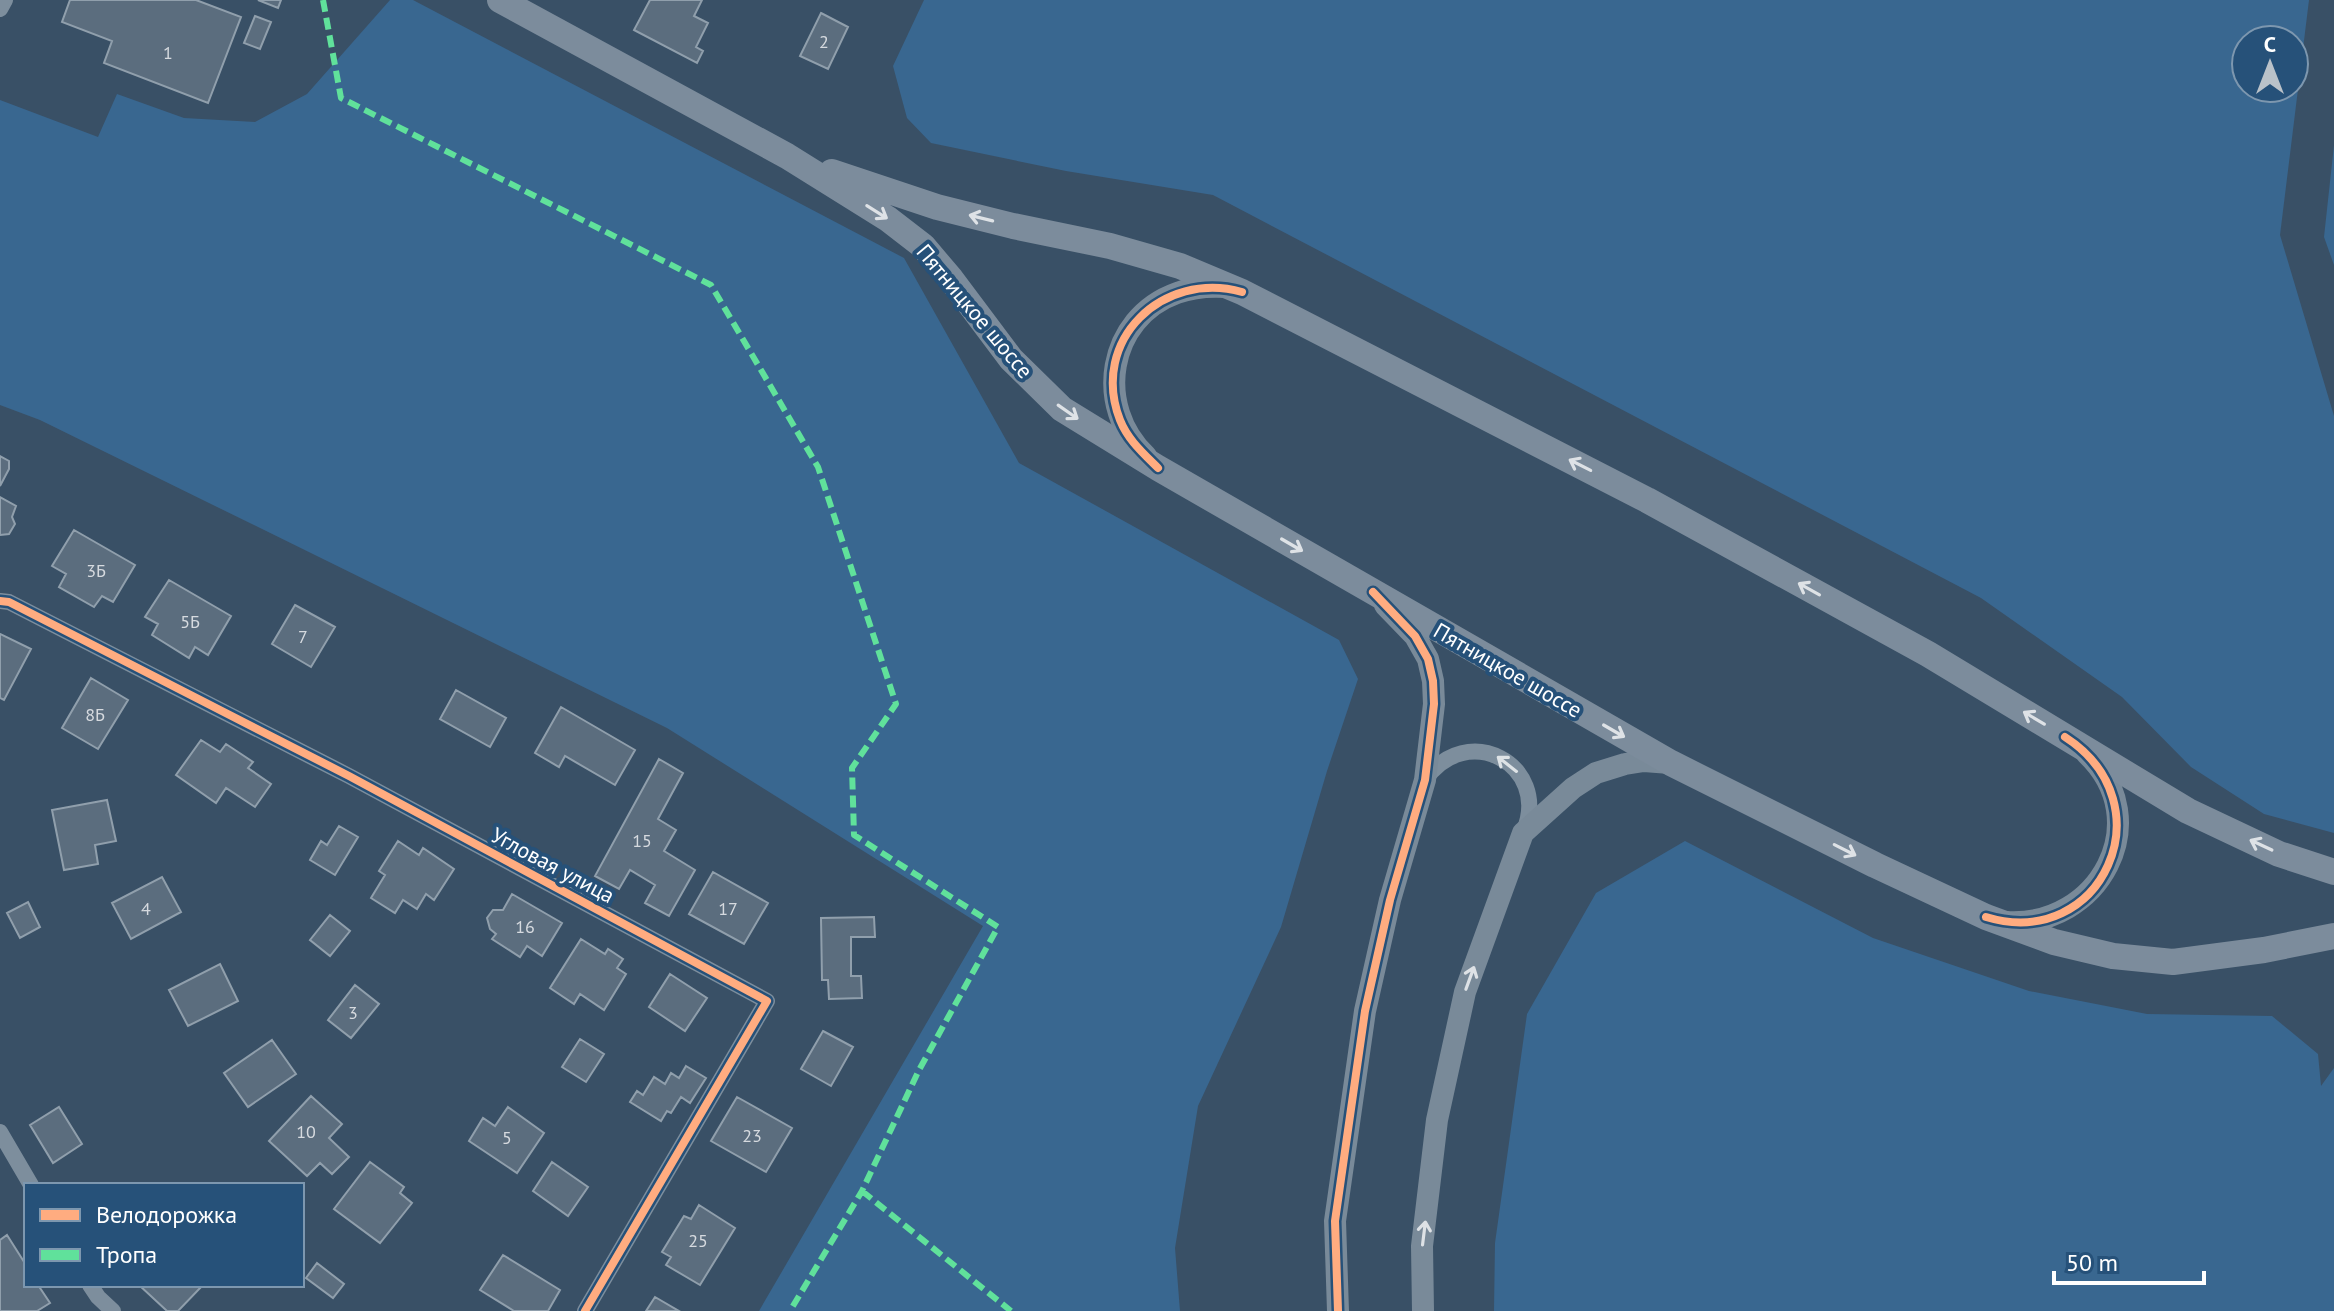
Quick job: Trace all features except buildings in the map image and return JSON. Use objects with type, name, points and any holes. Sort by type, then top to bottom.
[{"type":"main road","name":"Пятницкое шоссе","points":[[500,0],[787,156],[888,219],[923,246],[1011,359],[1062,409],[1158,468],[1671,763],[1986,917],[2054,942],[2113,956],[2173,962],[2264,950],[2334,936]]},
{"type":"main road","name":"Пятницкое шоссе","points":[[787,156],[937,207],[1110,246],[1180,266],[1242,292],[1647,500],[1928,654],[2188,811],[2279,854],[2334,872]]},
{"type":"street","points":[[0,9],[5,0]]},
{"type":"street","points":[[1158,468],[1128,435],[1115,403],[1114,369],[1125,337],[1146,311],[1175,293],[1209,286],[1242,292]]},
{"type":"street","points":[[1338,1311],[1335,1221],[1365,1011],[1390,900],[1425,780],[1434,704],[1428,659],[1415,636],[1373,592]]},
{"type":"street","name":"Угловая улица","points":[[0,601],[9,602],[349,776],[767,1001],[585,1311]]},
{"type":"street","points":[[1986,917],[2021,923],[2054,916],[2084,898],[2096,886],[2109,863],[2117,822],[2110,788],[2092,759],[2065,737]]},
{"type":"street","points":[[1423,1311],[1422,1246],[1440,1106],[1465,992],[1530,811],[1522,777],[1506,761],[1484,752],[1461,753],[1440,763],[1425,780]]},
{"type":"street","points":[[1523,833],[1573,788],[1596,773],[1644,761],[1671,763]]},
{"type":"street","points":[[0,1132],[30,1183]]},
{"type":"street","points":[[91,1287],[113,1311]]},
{"type":"shaded area","points":[[390,0],[413,0],[904,258],[1019,463],[1339,640],[1358,679],[1281,927],[1198,1106],[1175,1248],[1180,1311],[759,1311],[983,926],[667,728],[40,420],[0,405],[0,100],[98,137],[117,94],[184,118],[255,122],[307,94]]},
{"type":"shaded area","points":[[924,0],[2309,0],[2306,24],[2230,24],[2230,104],[2296,104],[2280,235],[2334,416],[2334,833],[2264,814],[2191,767],[2122,697],[1981,598],[1213,195],[1066,171],[931,143],[907,118],[893,66]]},
{"type":"shaded area","points":[[2334,145],[2334,265],[2324,237]]},
{"type":"shaded area","points":[[1685,841],[1873,938],[2029,991],[2147,1014],[2272,1016],[2318,1054],[2321,1086],[2334,1068],[2334,1311],[1494,1311],[1495,1243],[1527,1014],[1596,893]]},
{"type":"marked path","points":[[323,0],[341,98],[711,285],[818,467],[896,704],[852,768],[854,835],[998,927],[919,1070],[862,1191],[790,1311]]},
{"type":"marked path","points":[[862,1191],[1011,1311]]},
{"type":"cycle path","points":[[1158,468],[1132,440],[1120,420],[1113,391],[1115,363],[1124,339],[1140,318],[1161,302],[1185,291],[1213,288],[1242,292]]},
{"type":"cycle path","points":[[1338,1311],[1335,1221],[1365,1011],[1390,900],[1425,780],[1434,704],[1428,659],[1415,636],[1373,592]]},
{"type":"cycle path","points":[[0,601],[9,602],[349,776],[767,1001],[585,1311]]},
{"type":"cycle path","points":[[1986,917],[2027,922],[2062,913],[2089,893],[2108,865],[2116,833],[2113,798],[2096,765],[2065,737]]}]
